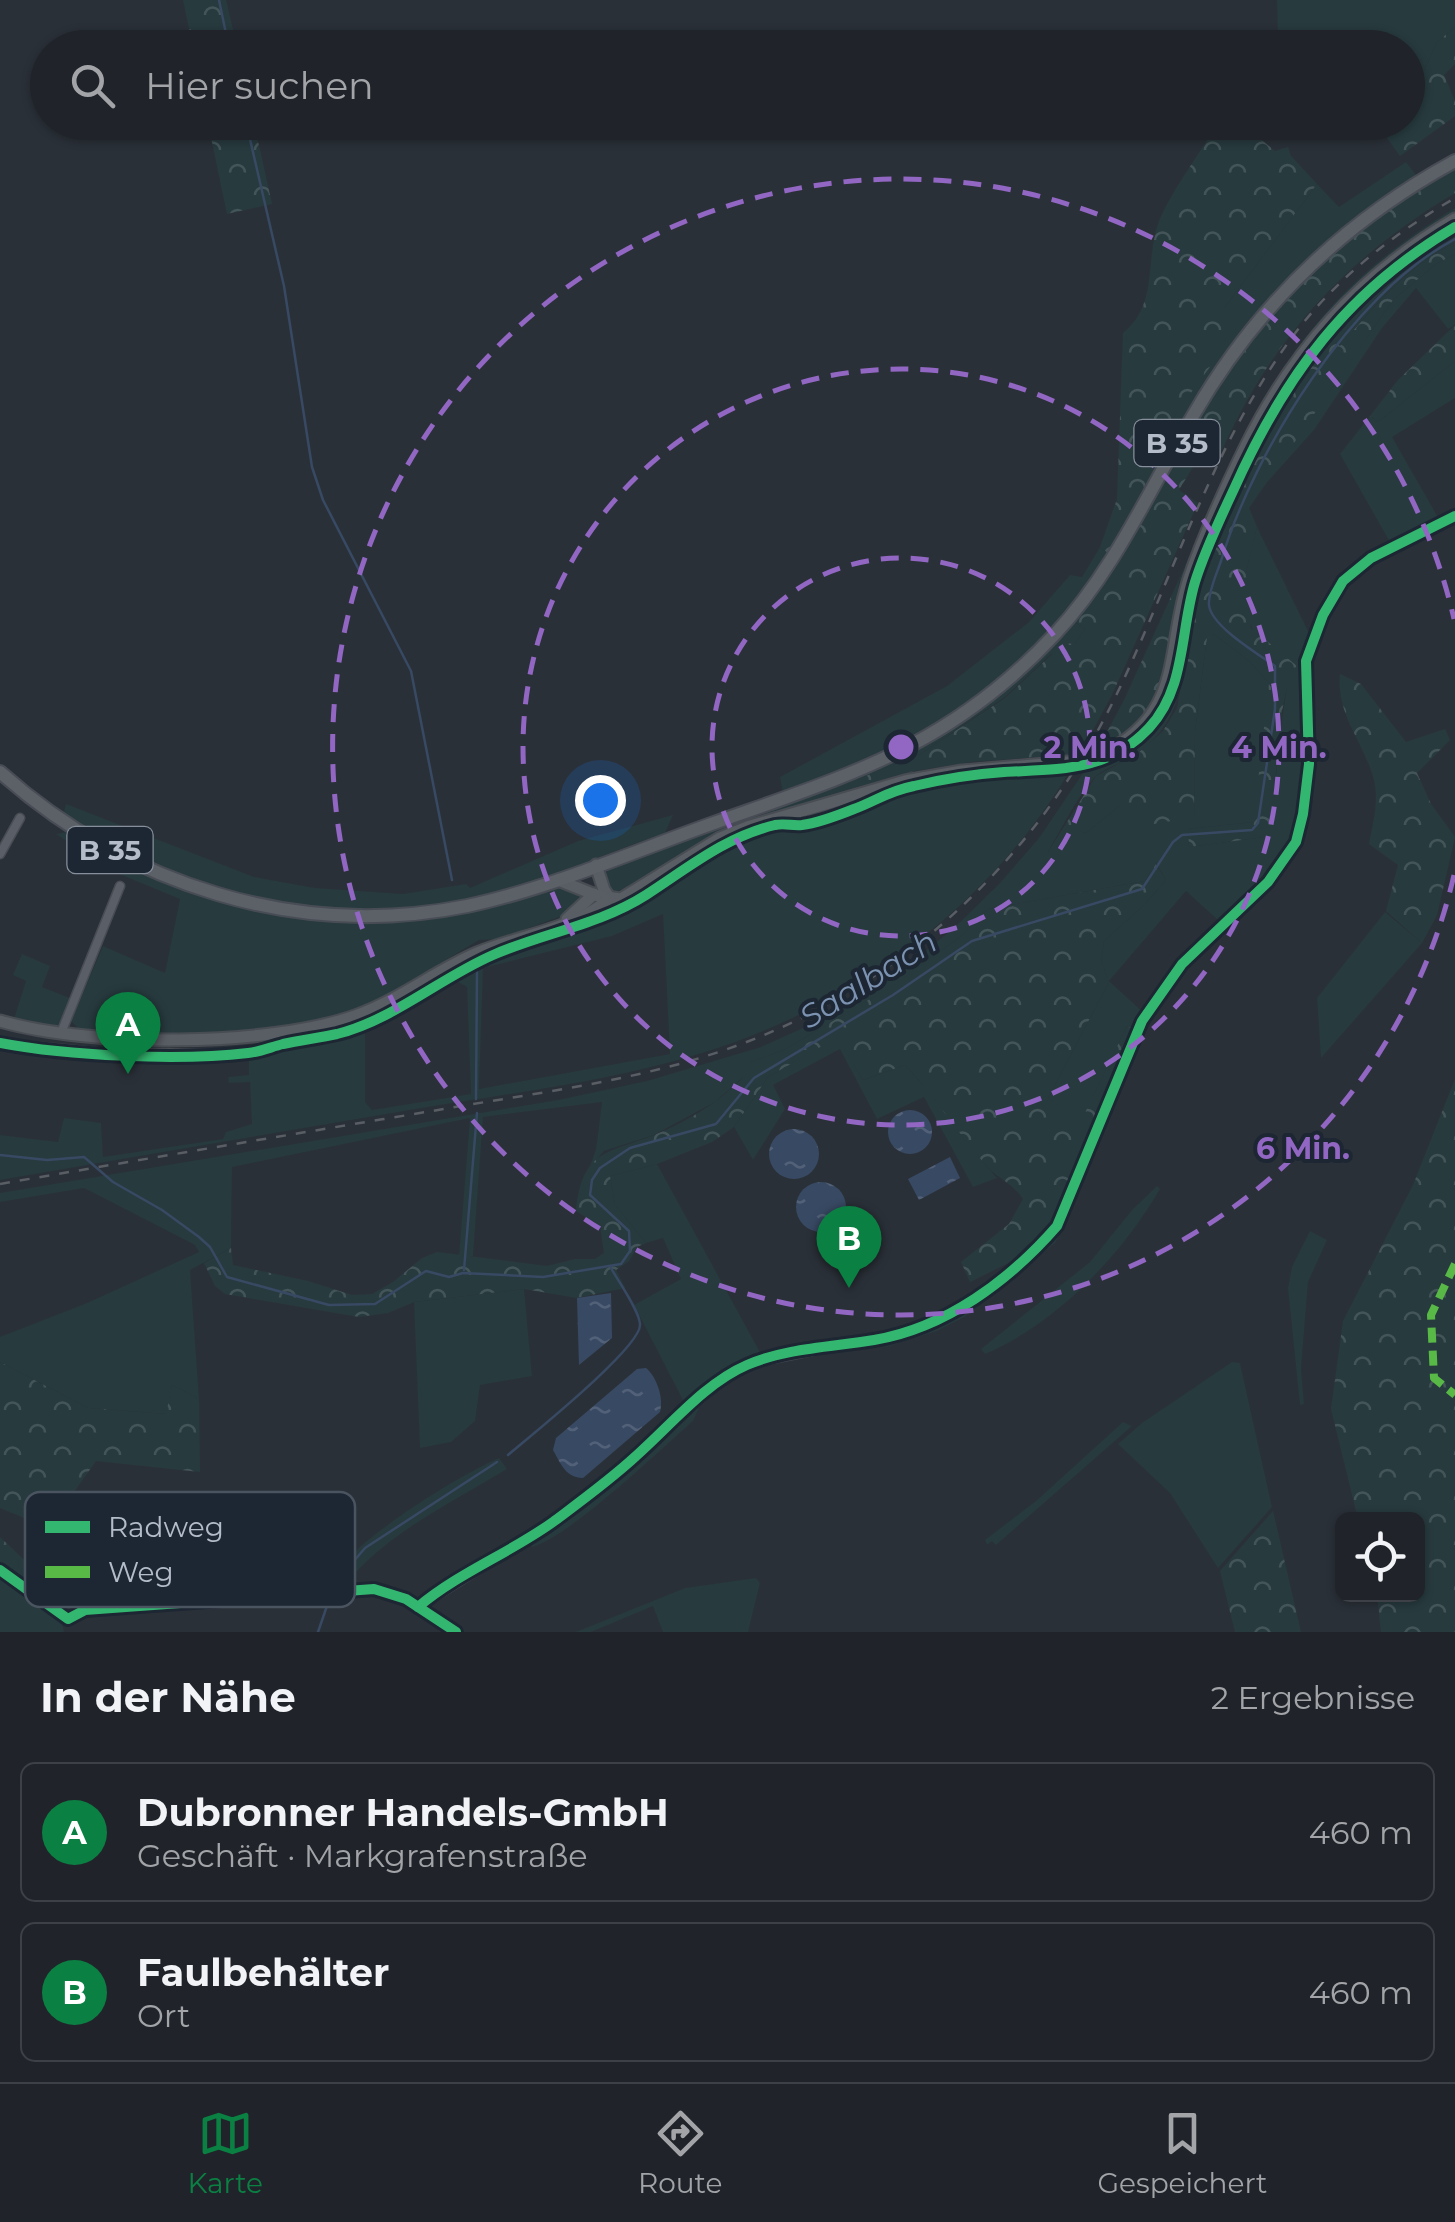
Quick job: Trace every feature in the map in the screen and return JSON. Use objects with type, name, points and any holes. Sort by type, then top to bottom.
[{"type":"main road","name":"B 35","points":[[0,772],[68,825],[130,862],[178,883],[234,901],[284,909],[384,914],[468,906],[590,867],[880,762],[920,743],[987,698],[1057,632],[1117,551],[1216,375],[1272,302],[1351,228],[1455,161]]},
{"type":"main road","points":[[1102,754],[1117,747],[1147,720],[1168,684],[1178,619],[1198,554],[1247,444],[1278,388],[1344,303],[1383,268],[1455,218]]},
{"type":"main road","points":[[554,879],[610,898],[626,897],[720,838],[746,827],[904,781],[1068,762]]},
{"type":"main road","points":[[590,867],[594,894]]},
{"type":"main road","points":[[590,867],[610,898]]},
{"type":"main road","points":[[560,925],[594,894]]},
{"type":"main road","points":[[0,1021],[62,1033],[138,1038],[238,1036],[354,1016],[476,954],[582,918],[610,898]]},
{"type":"street","points":[[0,854],[20,818]]},
{"type":"street","points":[[62,1033],[120,886]]},
{"type":"street","points":[[0,1043],[103,1053],[244,1054]]},
{"type":"street","points":[[418,1606],[548,1525],[632,1460],[706,1393],[748,1364],[907,1332],[962,1306]]},
{"type":"street","points":[[0,1570],[25,1588]]},
{"type":"street","points":[[355,1589],[391,1593],[456,1632]]},
{"type":"street","points":[[52,1607],[68,1618],[85,1610],[121,1607]]},
{"type":"green space","points":[[183,0],[226,0],[233,30],[189,30]]},
{"type":"green space","points":[[1277,0],[1455,0],[1455,27],[1437,42],[1425,69],[1425,30],[1278,30]]},
{"type":"green space","points":[[1455,27],[1455,64],[1444,75],[1455,101],[1455,116],[1425,138],[1425,69],[1437,42]]},
{"type":"green space","points":[[212,140],[258,140],[272,204],[227,214]]},
{"type":"green space","points":[[1207,140],[1262,140],[1275,151],[1288,147],[1291,156],[1317,184],[1224,308],[1231,338],[1177,412],[1148,464],[1154,469],[1108,553],[1100,547],[1117,499],[1123,333],[1141,310],[1158,224]]},
{"type":"green space","points":[[1388,140],[1422,140],[1400,156]]},
{"type":"green space","points":[[1406,162],[1417,176],[1347,224],[1289,277],[1216,369],[1154,469],[1147,465],[1177,412],[1224,308],[1317,184],[1339,207]]},
{"type":"green space","points":[[1455,170],[1455,193],[1416,218],[1348,272],[1290,335],[1265,370],[1222,450],[1208,442],[1179,490],[1198,503],[1112,695],[1080,754],[971,762],[914,771],[790,806],[919,755],[1005,698],[1064,643],[1075,644],[1085,629],[1075,622],[1116,564],[1185,443],[1245,350],[1297,289],[1355,236]]},
{"type":"green space","points":[[1455,208],[1455,214],[1380,264],[1307,338],[1274,386],[1179,597],[1180,577],[1206,518],[1256,414],[1284,367],[1316,324],[1354,283],[1400,245]]},
{"type":"green space","points":[[1455,230],[1455,243],[1407,275],[1340,347],[1326,336],[1386,277]]},
{"type":"green space","points":[[1455,243],[1455,254],[1436,264],[1393,300],[1249,508],[1257,527],[1247,567],[1245,599],[1251,628],[1297,666],[1290,678],[1281,720],[1272,836],[1189,847],[1188,829],[1254,822],[1262,813],[1256,799],[1269,683],[1249,661],[1214,634],[1207,638],[1195,731],[1194,817],[1143,826],[1119,806],[1086,833],[1071,830],[1053,855],[1048,852],[1096,776],[1137,754],[1163,731],[1177,708],[1187,625],[1199,578],[1255,449],[1283,400],[1326,336],[1340,346],[1407,275]]},
{"type":"green space","points":[[1455,254],[1455,325],[1448,329],[1416,288],[1382,328],[1314,430],[1261,489],[1393,300],[1436,264]]},
{"type":"green space","points":[[1455,325],[1455,361],[1378,422],[1370,416],[1398,380]]},
{"type":"green space","points":[[1455,361],[1455,398],[1392,437],[1439,519],[1391,544],[1340,454],[1370,416],[1378,422]]},
{"type":"green space","points":[[1257,527],[1310,635],[1303,665],[1306,766],[1302,806],[1292,843],[1281,865],[1220,922],[1186,891],[1109,981],[1145,1014],[1135,1030],[1127,1026],[1081,1122],[1048,1098],[1109,982],[1101,961],[1104,941],[1166,880],[1156,863],[1145,881],[988,909],[959,938],[893,986],[784,1050],[751,1062],[749,1072],[715,1102],[654,1135],[604,1151],[589,1169],[596,1149],[602,1102],[483,1117],[473,1256],[459,1256],[470,1118],[232,1167],[231,1248],[190,1270],[199,1399],[172,1385],[167,1414],[88,1408],[0,1362],[0,1337],[199,1252],[195,1245],[84,1188],[0,1202],[0,1193],[558,1100],[647,1081],[761,1047],[816,1022],[912,962],[954,928],[1039,838],[1087,767],[1121,755],[1153,726],[1175,691],[1185,637],[1176,704],[1161,732],[1135,755],[1094,778],[1048,852],[1053,854],[1071,829],[1086,833],[1119,806],[1194,817],[1195,731],[1207,637],[1214,634],[1249,661],[1269,683],[1262,813],[1254,822],[1188,829],[1189,847],[1271,836],[1289,674],[1256,636],[1245,606],[1245,579]]},
{"type":"green space","points":[[1100,547],[1108,553],[1058,625],[982,693],[933,729],[876,760],[783,793],[780,777],[947,686],[1029,622],[1070,575],[1082,577]]},
{"type":"green space","points":[[1180,577],[1169,653],[1155,696],[1124,733],[1098,749],[1124,700]]},
{"type":"green space","points":[[1075,622],[1085,629],[1075,644],[1050,655],[1005,697],[919,755],[808,800],[914,773],[728,829],[630,887],[615,892],[606,886],[606,873],[612,866],[854,780],[914,752],[1007,687]]},
{"type":"green space","points":[[1340,674],[1361,684],[1406,742],[1445,729],[1450,740],[1417,773],[1431,804],[1455,837],[1437,915],[1422,943],[1386,911],[1398,865],[1369,844],[1376,804],[1374,780],[1346,716]]},
{"type":"green space","points":[[1068,774],[1035,823],[956,909],[861,980],[757,1034],[702,1053],[591,1080],[0,1180],[0,1135],[58,1142],[64,1118],[101,1123],[103,1157],[223,1139],[226,1132],[252,1124],[250,1082],[229,1083],[228,1077],[249,1075],[249,1055],[357,1031],[491,957],[623,904],[730,843],[783,826],[781,822],[864,797],[963,775]],"holes":[[[663,914],[670,1054],[479,1089],[483,968],[612,936]],[[458,982],[467,987],[471,1094],[372,1110],[365,1102],[365,1030]]]},
{"type":"green space","points":[[66,804],[254,877],[315,888],[403,894],[466,884],[470,888],[578,841],[673,815],[665,833],[541,879],[444,903],[389,909],[334,908],[226,889],[124,849],[75,821],[64,812]]},
{"type":"green space","points":[[68,832],[124,865],[182,890],[271,912],[413,918],[481,910],[570,888],[578,893],[579,900],[562,916],[498,939],[479,940],[366,1006],[340,1015],[270,1029],[212,1034],[93,1032],[78,1028],[71,1021],[103,946],[165,973],[180,899],[112,871],[56,834]]},
{"type":"green space","points":[[1155,863],[1166,880],[1104,941],[1101,961],[1109,982],[1048,1098],[1081,1121],[1127,1026],[1135,1030],[1058,1218],[1030,1252],[970,1282],[961,1262],[1009,1224],[1023,1199],[984,1163],[905,1065],[863,1080],[836,1038],[768,1077],[734,1127],[712,1142],[657,1164],[610,1176],[615,1205],[646,1243],[637,1247],[629,1261],[616,1270],[625,1288],[577,1298],[524,1289],[414,1302],[388,1313],[359,1317],[225,1294],[215,1286],[204,1263],[231,1248],[233,1265],[352,1295],[372,1294],[422,1258],[437,1252],[547,1266],[595,1259],[604,1253],[600,1226],[576,1211],[584,1177],[599,1158],[701,1111],[742,1079],[751,1062],[784,1050],[892,986],[959,938],[988,909],[1145,881]]},
{"type":"green space","points":[[1385,912],[1422,943],[1321,1058],[1317,998]]},
{"type":"green space","points":[[22,954],[50,966],[42,987],[72,999],[61,1026],[14,1019],[26,981],[13,975]]},
{"type":"green space","points":[[836,1037],[863,1080],[905,1065],[997,1178],[973,1187],[924,1097],[877,1119],[840,1049],[773,1085],[785,1109],[753,1160],[734,1127],[768,1077]]},
{"type":"green space","points":[[1455,1079],[1455,1632],[1381,1632],[1378,1602],[1425,1602],[1425,1512],[1356,1512],[1331,1409],[1343,1321],[1413,1185]]},
{"type":"green space","points":[[1100,1130],[1067,1221],[1055,1243],[964,1317],[937,1331],[886,1347],[889,1340],[933,1325],[972,1305],[1039,1251],[1059,1228]]},
{"type":"green space","points":[[657,1164],[762,1356],[723,1376],[686,1406],[634,1305],[681,1279],[663,1238],[646,1243],[615,1205],[610,1176]]},
{"type":"green space","points":[[1157,1186],[1160,1189],[1127,1238],[1085,1285],[1037,1325],[985,1354],[981,1349],[1090,1262]]},
{"type":"green space","points":[[1310,1231],[1327,1240],[1308,1282],[1301,1369],[1304,1404],[1300,1405],[1288,1288],[1292,1267]]},
{"type":"green space","points":[[524,1289],[532,1376],[480,1385],[475,1421],[451,1442],[420,1448],[414,1302]]},
{"type":"green space","points":[[0,1362],[88,1408],[166,1414],[172,1385],[199,1399],[200,1472],[96,1461],[74,1492],[25,1492],[25,1518],[0,1508]]},
{"type":"green space","points":[[1232,1362],[1240,1363],[1272,1507],[1218,1568],[1170,1493],[1118,1444],[1142,1423]]},
{"type":"green space","points":[[703,1399],[693,1421],[637,1471],[568,1528],[532,1547],[529,1542],[623,1473]]},
{"type":"green space","points":[[1123,1422],[1132,1426],[996,1545],[992,1541],[987,1545],[985,1540],[1036,1501]]},
{"type":"green space","points":[[499,1458],[507,1469],[399,1535],[355,1574],[355,1551],[458,1479]]},
{"type":"green space","points":[[1273,1511],[1301,1632],[1235,1632],[1220,1571]]},
{"type":"green space","points":[[0,1537],[25,1561],[25,1583],[0,1565]]},
{"type":"green space","points":[[0,1575],[25,1593],[25,1607],[45,1607],[61,1618],[64,1632],[0,1632]]},
{"type":"green space","points":[[756,1578],[760,1583],[748,1632],[663,1632],[653,1606],[591,1632],[576,1632],[685,1588]]},
{"type":"water","points":[[910,1110],[926,1116],[932,1132],[926,1148],[910,1154],[894,1148],[888,1132],[894,1116]]},
{"type":"water","points":[[784,1130],[804,1130],[818,1144],[818,1164],[804,1178],[784,1178],[770,1164],[770,1144]]},
{"type":"water","points":[[950,1157],[960,1178],[919,1200],[908,1179]]},
{"type":"water","points":[[821,1182],[839,1189],[846,1207],[839,1225],[821,1232],[803,1225],[796,1207],[803,1189]]},
{"type":"water","points":[[611,1293],[612,1338],[579,1365],[577,1298]]},
{"type":"water","points":[[646,1368],[659,1388],[660,1412],[583,1478],[568,1473],[553,1450],[556,1438],[637,1369]]},
{"type":"waterway","points":[[219,0],[225,30]]},
{"type":"waterway","points":[[250,140],[284,286],[312,467],[323,500],[411,671],[452,880]]},
{"type":"waterway","name":"Saalbach","points":[[0,1155],[47,1160],[84,1157],[113,1182],[199,1237],[210,1247],[227,1277],[329,1305],[375,1304],[426,1271],[449,1277],[463,1273],[543,1277],[621,1264],[630,1251],[629,1231],[590,1195],[592,1180],[600,1168],[630,1148],[716,1124],[754,1078],[893,995],[972,941],[1142,889],[1173,842],[1182,835],[1252,830],[1258,823],[1275,709],[1275,666],[1218,622],[1209,605],[1213,583],[1257,472],[1312,379],[1380,297],[1417,264],[1455,239]]},
{"type":"waterway","points":[[476,1099],[477,970]]},
{"type":"waterway","points":[[464,1270],[477,1113]]},
{"type":"waterway","points":[[508,1455],[605,1370],[636,1335],[639,1318],[611,1268]]},
{"type":"waterway","points":[[355,1560],[365,1548],[497,1462]]},
{"type":"waterway","points":[[318,1632],[327,1607]]},
{"type":"railway","points":[[0,1184],[637,1075],[772,1032],[837,999],[898,960],[953,914],[1004,863],[1049,807],[1089,746],[1123,681],[1221,457],[1268,372],[1296,332],[1369,257],[1455,198]]},
{"type":"marked path","points":[[1455,1264],[1431,1315],[1434,1378],[1455,1395]]},
{"type":"cycle path","points":[[0,1043],[90,1054],[190,1057],[252,1052],[337,1034],[378,1019],[493,955],[628,905],[708,854],[757,830],[822,821],[925,783],[1063,768],[1117,753],[1149,728],[1170,695],[1203,558],[1254,448],[1298,373],[1323,339],[1382,279],[1455,227]]},
{"type":"cycle path","points":[[418,1607],[553,1522],[616,1473],[702,1394],[732,1373],[778,1355],[874,1340],[926,1325],[975,1299],[1039,1246],[1057,1226],[1142,1021],[1182,964],[1268,882],[1296,842],[1309,764],[1306,661],[1323,615],[1343,581],[1371,558],[1455,516]]},
{"type":"cycle path","points":[[0,1570],[25,1588]]},
{"type":"cycle path","points":[[355,1590],[374,1589],[406,1599],[456,1632]]},
{"type":"cycle path","points":[[51,1607],[68,1619],[85,1610],[126,1607]]},
{"type":"place","name":"Dubronner Handels-GmbH","points":[[128,1074]]},
{"type":"place","name":"Faulbehälter","points":[[849,1288]]}]
